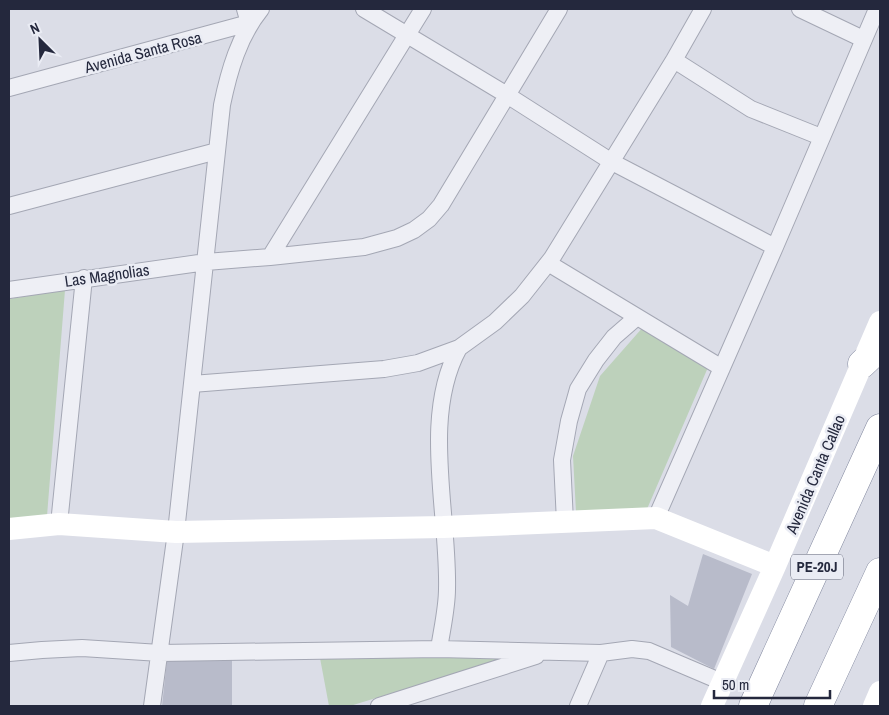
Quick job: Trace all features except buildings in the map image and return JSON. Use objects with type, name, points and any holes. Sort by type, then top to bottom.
[{"type":"highway","name":"PE-20J","points":[[754,706],[880,428]]},
{"type":"highway","points":[[818,706],[880,572]]},
{"type":"highway","points":[[848,644],[880,616]]},
{"type":"street","points":[[152,706],[176,532],[222,105],[228,75],[247,16],[261,9]]},
{"type":"street","points":[[364,9],[507,95],[612,162],[775,247]]},
{"type":"street","points":[[270,257],[423,9]]},
{"type":"street","name":"Las Magnolias","points":[[9,290],[206,262],[364,247],[397,238],[421,226],[441,205],[559,9]]},
{"type":"street","points":[[192,384],[400,367],[436,358],[459,348],[495,322],[522,296],[548,263],[612,162],[703,9]]},
{"type":"street","points":[[800,9],[863,39]]},
{"type":"street","points":[[656,518],[877,9]]},
{"type":"street","name":"Avenida Santa Rosa","points":[[9,88],[247,16]]},
{"type":"street","points":[[674,60],[751,109],[822,137]]},
{"type":"street","points":[[9,206],[217,151]]},
{"type":"street","points":[[548,263],[722,368]]},
{"type":"street","points":[[59,524],[84,278]]},
{"type":"street","points":[[565,522],[562,460],[569,421],[578,389],[596,360],[614,337],[637,317]]},
{"type":"street","name":"Avenida Canta Callao","points":[[712,706],[871,355],[880,322]]},
{"type":"street","points":[[439,649],[447,589],[439,429],[444,386],[447,374],[459,348]]},
{"type":"street","points":[[9,529],[59,524],[176,532],[443,527],[656,518],[775,566]]},
{"type":"street","points":[[9,653],[82,648],[160,652],[439,649],[602,653],[632,649],[650,651],[722,682]]},
{"type":"street","points":[[379,706],[549,652]]},
{"type":"street","points":[[578,706],[602,653]]},
{"type":"street","points":[[874,706],[880,692]]},
{"type":"green space","points":[[65,290],[47,516],[9,519],[9,299]]},
{"type":"green space","points":[[644,326],[709,365],[647,509],[576,512],[573,456],[600,376]]},
{"type":"green space","points":[[320,658],[506,658],[350,706],[329,706]]}]
